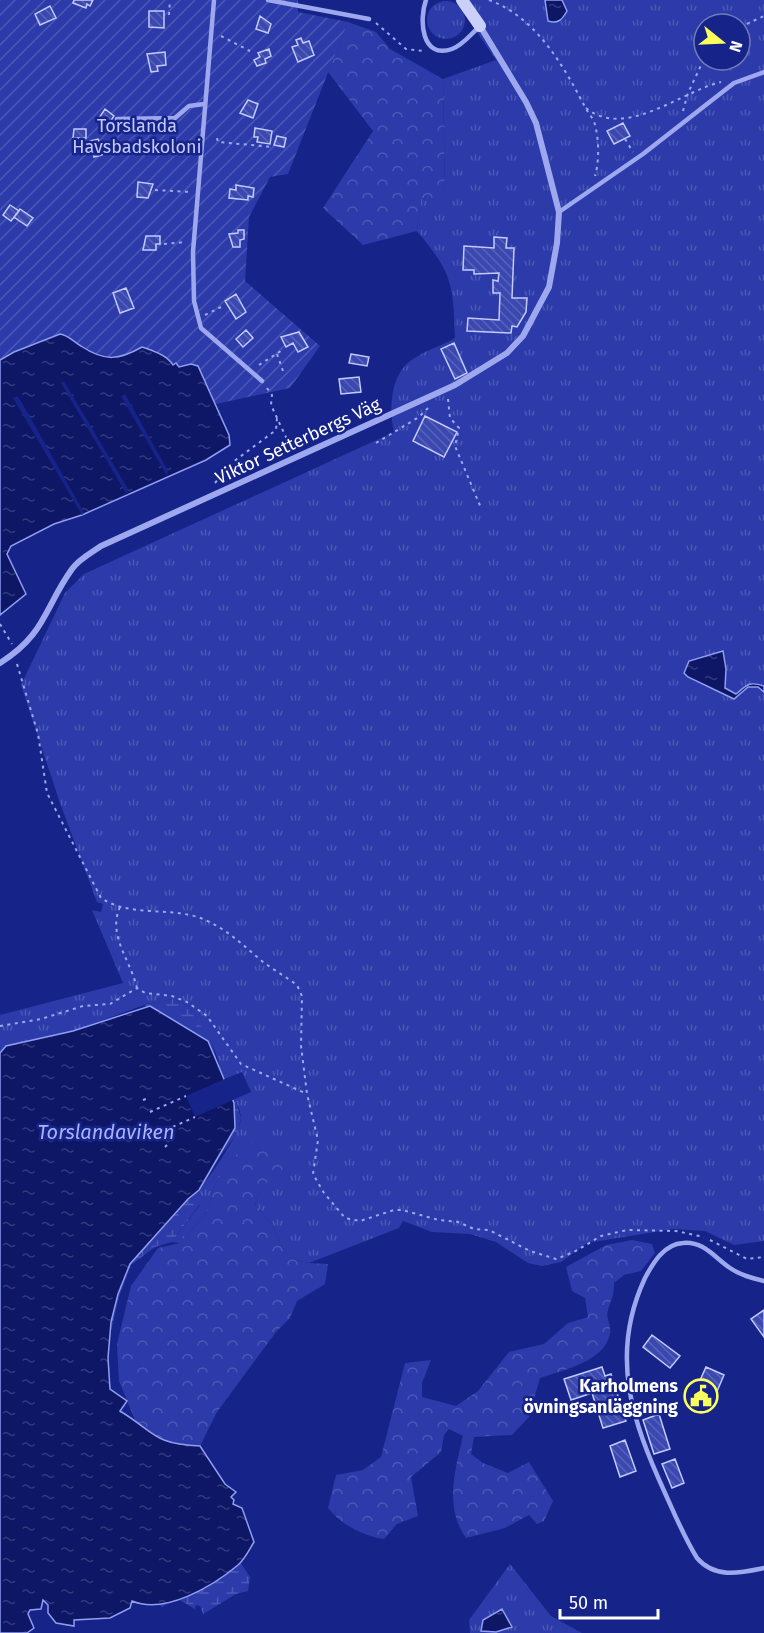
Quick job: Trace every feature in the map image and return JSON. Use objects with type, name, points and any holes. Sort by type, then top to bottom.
[{"type":"street","points":[[462,0],[480,26]]},
{"type":"street","name":"Viktor Setterbergs Väg","points":[[0,663],[26,645],[50,611],[73,567],[82,558],[101,546],[196,505],[440,392],[507,352],[523,336],[549,287],[560,212],[536,123],[526,102],[480,26]]},
{"type":"lane","points":[[214,0],[194,242],[193,286],[197,319],[207,334],[262,381]]},
{"type":"lane","points":[[268,0],[369,19]]},
{"type":"lane","points":[[426,0],[421,25],[429,44],[442,50],[452,49],[463,43],[480,26]]},
{"type":"lane","points":[[560,212],[636,158],[734,83],[764,72]]},
{"type":"lane","points":[[117,119],[175,118],[189,106],[204,104]]},
{"type":"lane","points":[[764,1281],[741,1274],[706,1248],[683,1243],[671,1246],[658,1256],[640,1290],[629,1332],[626,1371],[641,1437],[687,1542],[697,1558],[705,1568],[715,1572],[729,1573],[764,1568]]},
{"type":"path","points":[[169,15],[170,0]]},
{"type":"path","points":[[489,0],[511,10],[545,43],[584,106],[596,129],[597,170],[590,191]]},
{"type":"path","points":[[369,19],[412,51],[422,52],[429,44]]},
{"type":"path","points":[[211,32],[250,51]]},
{"type":"path","points":[[674,129],[698,72]]},
{"type":"path","points":[[584,106],[603,117],[625,118],[653,111],[688,93],[719,82],[734,83]]},
{"type":"path","points":[[217,138],[218,142],[273,147]]},
{"type":"path","points":[[625,139],[636,158]]},
{"type":"path","points":[[155,190],[198,192]]},
{"type":"path","points":[[164,244],[194,242]]},
{"type":"path","points":[[197,319],[221,307]]},
{"type":"path","points":[[250,371],[284,349]]},
{"type":"path","points":[[276,353],[283,371]]},
{"type":"path","points":[[262,381],[272,395],[271,405],[297,459]]},
{"type":"path","points":[[450,387],[448,402],[450,418],[459,428],[455,446],[481,508]]},
{"type":"path","points":[[376,442],[419,417],[440,392]]},
{"type":"path","points":[[196,505],[233,462],[276,430],[277,418]]},
{"type":"path","points":[[0,624],[14,647],[38,734],[47,793],[96,891],[107,902],[120,907],[156,910],[202,918],[221,928],[297,985],[302,996],[301,1046],[307,1094],[318,1140],[313,1174],[317,1184],[345,1218],[360,1221],[394,1210],[402,1210],[439,1220],[458,1222],[474,1229],[489,1230],[530,1251],[556,1259],[602,1236],[627,1230],[698,1234],[747,1259],[764,1257]]},
{"type":"path","points":[[120,907],[116,916],[115,928],[137,988],[145,993],[172,996],[187,1002],[207,1016],[241,1064],[307,1094]]},
{"type":"path","points":[[0,1026],[41,1019],[83,1006],[110,1004],[137,988]]},
{"type":"path","points":[[150,1112],[186,1096]]},
{"type":"path","points":[[161,1135],[195,1117]]},
{"type":"green space","name":"Torslanda Havsbadskoloni","points":[[0,0],[298,0],[298,12],[348,22],[288,174],[270,177],[249,217],[245,281],[320,346],[290,388],[216,404],[198,366],[178,367],[155,350],[137,350],[127,355],[106,357],[54,336],[0,360]]},
{"type":"green space","points":[[455,0],[764,0],[764,1241],[734,1245],[705,1231],[673,1229],[587,1243],[561,1262],[542,1266],[528,1263],[496,1242],[470,1234],[432,1232],[403,1221],[399,1228],[309,1263],[288,1258],[271,1223],[255,1204],[263,1183],[279,1178],[217,1180],[206,1213],[180,1243],[172,1242],[200,1205],[191,1198],[212,1173],[235,1136],[241,1118],[235,1099],[251,1092],[242,1072],[222,1080],[218,1059],[211,1041],[196,1021],[195,1013],[188,1006],[173,999],[147,1004],[73,1031],[7,1046],[0,1053],[0,1015],[123,983],[92,910],[101,912],[103,904],[97,902],[60,803],[21,685],[65,593],[84,574],[394,432],[392,395],[403,368],[419,355],[455,338],[449,280],[438,258],[417,231],[421,199],[445,195],[443,79],[496,60]]},
{"type":"green space","points":[[446,1],[460,6],[465,20],[460,34],[446,39],[432,34],[427,20],[432,6]]},
{"type":"green space","points":[[348,22],[376,32],[390,49],[443,79],[445,196],[421,199],[417,231],[363,245],[323,208],[373,131],[328,72]]},
{"type":"green space","points":[[173,999],[188,1006],[195,1013],[197,1021],[211,1041],[220,1071],[140,1011],[147,1004]]},
{"type":"green space","points":[[235,1099],[241,1118],[238,1132],[220,1156],[200,1191],[191,1198],[200,1204],[172,1242],[155,1247],[131,1265],[119,1297],[107,1349],[102,1315],[213,1110]]},
{"type":"green space","points":[[253,1142],[281,1147],[287,1163],[279,1178],[263,1184],[255,1204],[271,1223],[288,1258],[309,1263],[328,1264],[325,1284],[297,1301],[290,1318],[276,1332],[217,1412],[200,1446],[174,1445],[157,1439],[135,1420],[119,1381],[117,1344],[131,1286],[158,1248],[180,1243],[206,1213],[217,1180],[231,1159]]},
{"type":"green space","points":[[632,1240],[652,1244],[655,1253],[641,1271],[624,1275],[614,1283],[607,1313],[610,1334],[600,1352],[581,1364],[540,1378],[529,1417],[512,1435],[474,1437],[471,1454],[483,1463],[508,1473],[529,1462],[553,1501],[544,1521],[537,1524],[529,1515],[505,1528],[466,1538],[459,1526],[453,1501],[455,1475],[463,1436],[449,1429],[444,1435],[441,1452],[411,1477],[418,1516],[397,1524],[384,1539],[353,1529],[333,1514],[328,1508],[336,1475],[363,1470],[381,1457],[405,1363],[431,1360],[422,1383],[422,1397],[456,1406],[478,1391],[509,1352],[544,1344],[568,1323],[588,1317],[585,1298],[572,1291],[566,1267],[606,1245]]},
{"type":"green space","points":[[236,1556],[250,1577],[248,1591],[236,1594],[203,1614],[200,1606],[196,1605],[195,1609],[178,1599],[162,1607],[159,1604]]},
{"type":"green space","points":[[510,1564],[551,1616],[582,1633],[470,1633],[469,1620]]},
{"type":"water","points":[[545,0],[562,0],[567,11],[557,22],[548,21]]},
{"type":"water","points":[[60,334],[97,355],[105,357],[119,357],[142,347],[164,356],[173,365],[176,363],[179,367],[191,364],[198,366],[229,435],[230,445],[206,460],[82,515],[54,524],[11,546],[7,554],[26,594],[0,615],[0,360]]},
{"type":"water","points":[[723,651],[726,669],[725,688],[736,694],[746,686],[755,684],[764,686],[764,692],[758,687],[748,687],[734,699],[684,673],[689,661]]},
{"type":"water","name":"Torslandaviken","points":[[150,1006],[208,1041],[234,1103],[235,1128],[199,1190],[188,1199],[130,1264],[118,1294],[111,1322],[108,1358],[110,1389],[127,1401],[120,1411],[156,1436],[173,1443],[200,1446],[225,1484],[236,1492],[231,1497],[234,1500],[233,1504],[242,1508],[254,1542],[238,1565],[216,1581],[188,1596],[159,1604],[132,1601],[130,1608],[110,1618],[74,1620],[74,1626],[56,1623],[48,1613],[48,1605],[43,1600],[41,1609],[30,1610],[28,1614],[34,1628],[27,1633],[0,1633],[0,1053],[6,1046],[73,1031]]},
{"type":"water","points":[[502,1609],[512,1627],[496,1632],[481,1631],[483,1620]]},
{"type":"pier","points":[[64,381],[128,489],[127,495],[61,383]]},
{"type":"pier","points":[[125,394],[168,471],[167,476],[121,396]]},
{"type":"pier","points":[[18,396],[82,509],[84,513],[82,515],[13,398]]},
{"type":"pier","points":[[227,1078],[235,1099],[195,1117],[186,1096]]},
{"type":"building","points":[[74,0],[93,0],[90,6],[87,4],[86,8],[73,3]]},
{"type":"building","points":[[50,6],[56,18],[40,25],[35,14]]},
{"type":"building","points":[[149,11],[164,11],[164,28],[149,27]]},
{"type":"building","points":[[260,16],[271,24],[268,33],[256,29]]},
{"type":"building","points":[[301,38],[303,43],[309,41],[314,55],[298,62],[292,47],[298,45],[296,40]]},
{"type":"building","points":[[269,49],[271,56],[265,59],[266,63],[257,66],[254,60],[260,57],[258,53]]},
{"type":"building","points":[[165,52],[166,65],[157,66],[158,71],[151,72],[147,54]]},
{"type":"building","points":[[248,100],[258,104],[253,118],[240,113]]},
{"type":"building","points":[[105,109],[114,116],[106,128],[97,121]]},
{"type":"building","points":[[623,123],[630,136],[614,144],[607,131]]},
{"type":"building","points":[[255,128],[272,131],[270,144],[257,142],[258,137],[254,137]]},
{"type":"building","points":[[74,129],[86,129],[86,138],[73,138]]},
{"type":"building","points":[[277,136],[286,138],[284,147],[274,145]]},
{"type":"building","points":[[98,139],[103,149],[102,155],[94,157],[90,141]]},
{"type":"building","points":[[138,182],[153,184],[148,198],[137,197]]},
{"type":"building","points":[[236,185],[254,188],[253,197],[248,196],[248,200],[229,198],[230,189],[236,190]]},
{"type":"building","points":[[10,205],[19,211],[11,221],[3,215]]},
{"type":"building","points":[[20,209],[33,218],[27,226],[14,217]]},
{"type":"building","points":[[238,230],[244,230],[244,239],[240,240],[240,247],[233,247],[229,234],[238,233]]},
{"type":"building","points":[[146,236],[160,236],[160,244],[156,244],[156,250],[143,250]]},
{"type":"building","points":[[494,237],[507,238],[506,248],[514,248],[512,298],[527,298],[526,312],[517,327],[512,326],[511,333],[467,331],[468,318],[499,320],[500,293],[493,293],[493,280],[498,281],[499,273],[474,274],[474,270],[463,270],[464,246],[494,248]]},
{"type":"building","points":[[126,288],[134,308],[120,313],[113,293]]},
{"type":"building","points":[[236,294],[246,312],[236,319],[225,301]]},
{"type":"building","points":[[246,330],[253,338],[243,347],[236,339]]},
{"type":"building","points":[[299,332],[308,347],[298,352],[293,343],[286,347],[281,337]]},
{"type":"building","points":[[454,343],[467,373],[455,379],[441,349]]},
{"type":"building","points":[[351,354],[369,357],[367,366],[349,363]]},
{"type":"building","points":[[359,377],[361,392],[341,394],[339,379]]},
{"type":"building","points":[[425,416],[457,432],[444,457],[413,441]]},
{"type":"building","points":[[764,1310],[764,1337],[751,1319]]},
{"type":"building","points":[[652,1335],[680,1356],[670,1368],[643,1347]]},
{"type":"building","points":[[602,1367],[605,1376],[611,1374],[626,1421],[603,1428],[592,1393],[571,1400],[564,1379]]},
{"type":"building","points":[[706,1367],[724,1375],[715,1396],[697,1387]]},
{"type":"building","points":[[659,1414],[670,1449],[654,1454],[643,1420]]},
{"type":"building","points":[[625,1440],[636,1471],[620,1477],[610,1446]]},
{"type":"building","points":[[675,1459],[684,1483],[672,1488],[662,1464]]},
{"type":"place","name":"Karholmens övningsanläggning","points":[[701,1396]]}]
